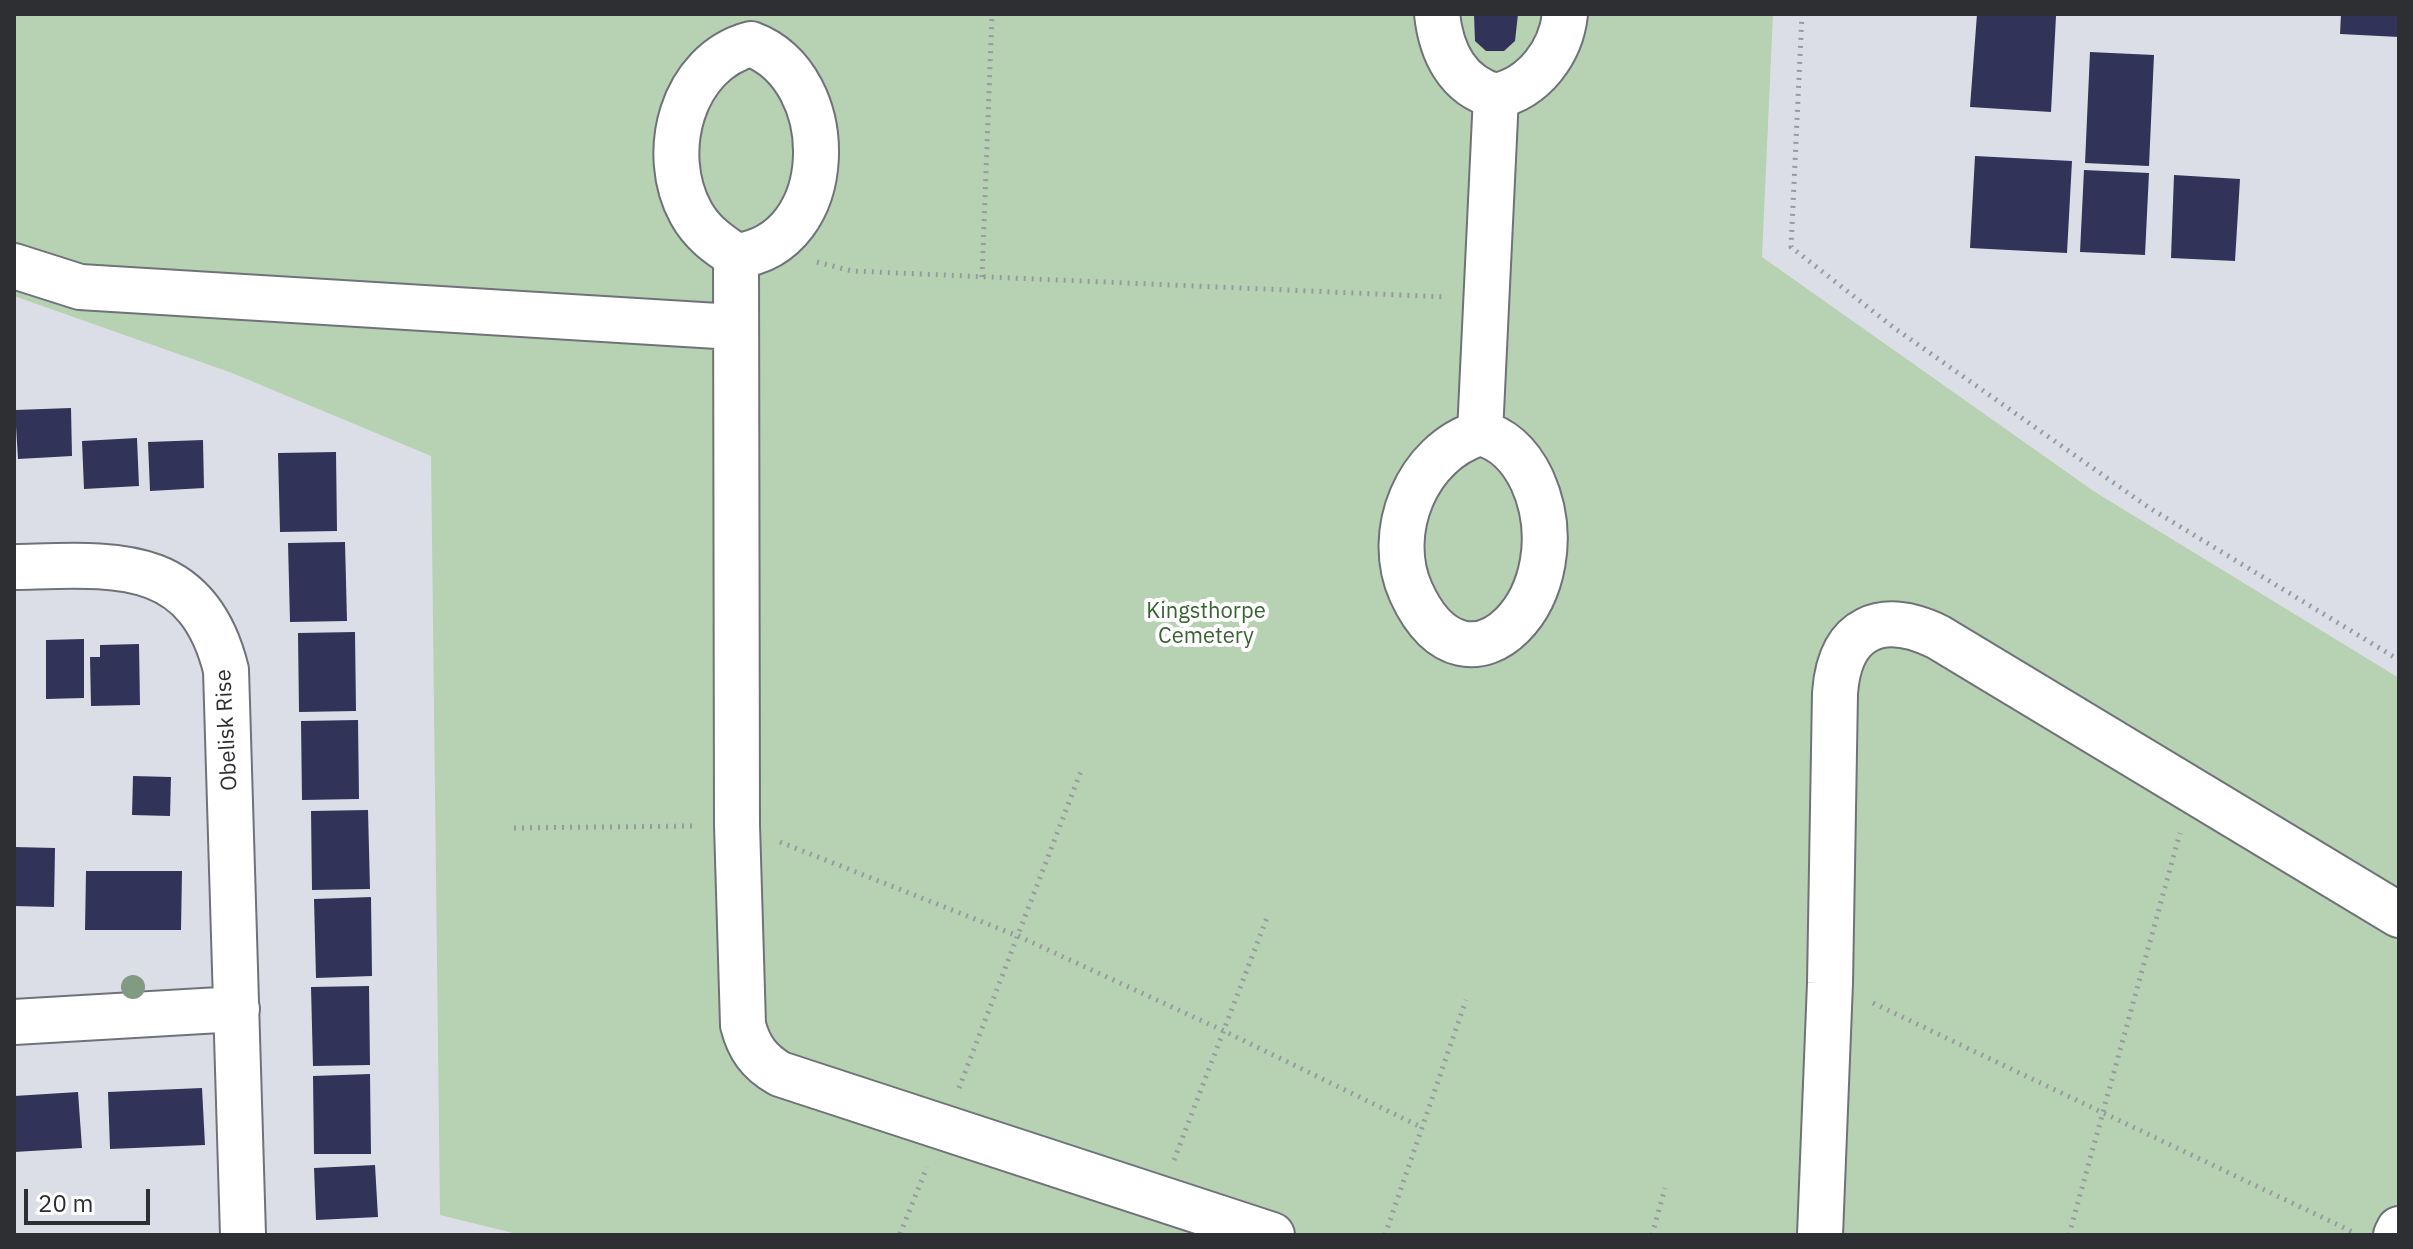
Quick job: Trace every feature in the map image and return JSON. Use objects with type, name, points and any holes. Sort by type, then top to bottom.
[{"type":"street","points":[[1437,14],[1439,34],[1453,66],[1473,87],[1496,96],[1521,88],[1540,70],[1556,47],[1565,14]]},
{"type":"street","points":[[752,29],[800,85],[811,110],[816,138],[812,186],[804,207],[789,230],[751,252],[715,243],[692,216],[678,174],[677,138],[682,114],[707,69],[752,29]]},
{"type":"street","points":[[1480,433],[1496,96]]},
{"type":"street","points":[[751,252],[734,327],[737,825],[743,1025],[755,1054],[780,1074],[1272,1235]]},
{"type":"street","points":[[14,266],[80,287],[734,327]]},
{"type":"street","points":[[1480,433],[1502,441],[1525,468],[1542,507],[1546,544],[1540,581],[1522,616],[1501,635],[1474,644],[1445,636],[1419,608],[1404,570],[1403,530],[1413,495],[1426,471],[1442,452],[1480,433]]},
{"type":"street","name":"Obelisk Rise","points":[[14,567],[98,565],[130,567],[157,575],[187,594],[218,637],[226,670],[243,1235]]},
{"type":"street","points":[[1820,1235],[1837,675],[1841,659],[1863,633],[1896,622],[1938,637],[2399,915]]},
{"type":"street","points":[[14,1022],[237,1009]]},
{"type":"street","points":[[2396,1235],[2399,1229]]},
{"type":"path","points":[[982,277],[992,14]]},
{"type":"path","points":[[1802,14],[1791,247],[1893,327],[2148,507],[2399,660]]},
{"type":"path","points":[[751,252],[852,271],[1487,299]]},
{"type":"path","points":[[900,1234],[1081,771]]},
{"type":"path","points":[[2069,1235],[2192,790]]},
{"type":"path","points":[[514,828],[737,825],[1018,936],[1224,1031],[1423,1128]]},
{"type":"path","points":[[1160,1198],[1268,915]]},
{"type":"path","points":[[1830,983],[2359,1235]]},
{"type":"path","points":[[1385,1235],[1466,1000]]},
{"type":"path","points":[[1652,1235],[1665,1188]]},
{"type":"green space","name":"Kingsthorpe Cemetery","points":[[14,14],[1773,14],[1762,257],[2095,492],[2399,678],[2399,1235],[521,1235],[440,1215],[431,456],[232,373],[14,296]]},
{"type":"building","points":[[1474,14],[1518,14],[1515,41],[1504,51],[1486,51],[1475,41]]},
{"type":"building","points":[[1977,14],[2056,16],[2051,112],[1970,107]]},
{"type":"building","points":[[2341,14],[2399,14],[2399,37],[2340,34]]},
{"type":"building","points":[[2090,52],[2154,55],[2149,166],[2085,163]]},
{"type":"building","points":[[1975,156],[2072,161],[2067,253],[1970,248]]},
{"type":"building","points":[[2084,170],[2149,173],[2145,255],[2080,252]]},
{"type":"building","points":[[2174,175],[2240,179],[2235,261],[2171,258]]},
{"type":"building","points":[[71,408],[72,456],[18,459],[15,410]]},
{"type":"building","points":[[137,438],[139,486],[84,489],[82,441]]},
{"type":"building","points":[[203,440],[204,488],[150,491],[148,442]]},
{"type":"building","points":[[336,452],[337,531],[280,532],[278,453]]},
{"type":"building","points":[[345,542],[347,621],[290,622],[288,543]]},
{"type":"building","points":[[355,632],[356,711],[299,712],[298,633]]},
{"type":"building","points":[[84,639],[84,698],[46,699],[46,640]]},
{"type":"building","points":[[139,644],[140,705],[91,706],[90,657],[100,657],[100,645]]},
{"type":"building","points":[[358,720],[359,799],[302,800],[301,721]]},
{"type":"building","points":[[133,776],[171,777],[170,816],[132,815]]},
{"type":"building","points":[[368,810],[370,889],[312,890],[311,811]]},
{"type":"building","points":[[14,847],[55,848],[54,907],[14,906]]},
{"type":"building","points":[[86,871],[182,871],[181,930],[85,930]]},
{"type":"building","points":[[371,897],[372,976],[316,978],[314,899]]},
{"type":"building","points":[[369,986],[370,1065],[313,1066],[311,987]]},
{"type":"building","points":[[370,1074],[371,1154],[314,1154],[313,1076]]},
{"type":"building","points":[[202,1088],[205,1145],[110,1149],[108,1092]]},
{"type":"building","points":[[78,1092],[82,1148],[14,1152],[14,1096]]},
{"type":"building","points":[[375,1165],[378,1217],[316,1220],[314,1168]]}]
